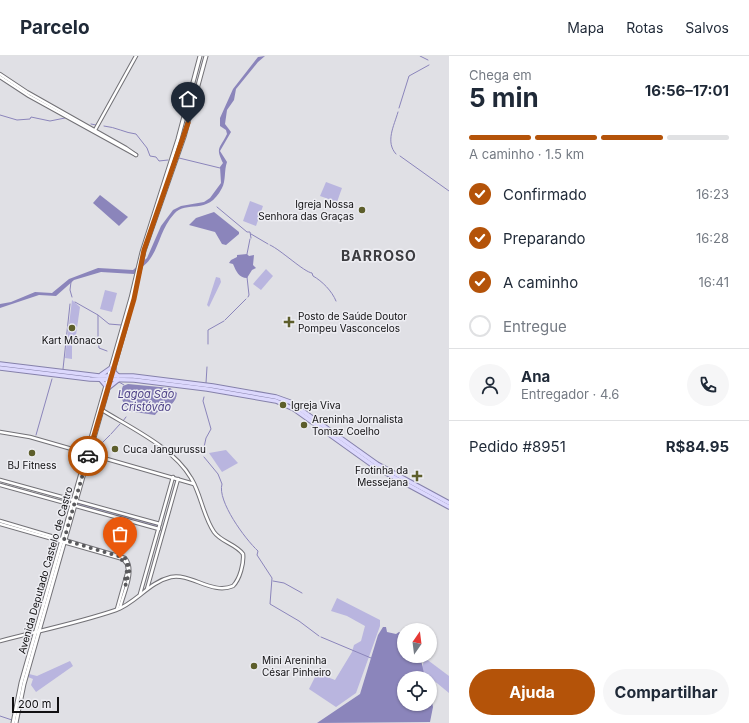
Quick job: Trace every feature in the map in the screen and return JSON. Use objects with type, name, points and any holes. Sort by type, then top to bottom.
[{"type":"main road","points":[[140,262],[200,56]]},
{"type":"main road","points":[[140,262],[180,148],[206,56]]},
{"type":"main road","points":[[175,146],[180,148]]},
{"type":"main road","points":[[173,151],[178,153]]},
{"type":"main road","name":"Avenida Deputado Castelo de Castro","points":[[94,431],[102,410],[109,378],[134,299],[140,262]]},
{"type":"main road","points":[[0,364],[30,370]]},
{"type":"main road","points":[[0,368],[100,378],[167,382],[274,400],[286,404],[330,432],[376,465],[449,507]]},
{"type":"main road","points":[[100,378],[113,368],[119,378]]},
{"type":"main road","points":[[100,378],[107,387],[119,378]]},
{"type":"main road","name":"Avenida Deputado Castelo de Castro","points":[[15,723],[37,631],[107,387]]},
{"type":"main road","points":[[388,472],[449,502]]},
{"type":"street","points":[[94,131],[136,56]]},
{"type":"street","points":[[0,76],[16,88],[136,155],[94,131]]},
{"type":"street","points":[[0,641],[118,609],[162,580],[175,576],[220,589],[234,586],[237,581],[242,566],[243,555],[241,551],[222,540],[214,532],[195,484],[182,464],[170,453],[102,410]]},
{"type":"street","points":[[0,432],[30,437],[195,484]]},
{"type":"street","points":[[140,594],[173,477]]},
{"type":"street","points":[[147,590],[178,479]]},
{"type":"street","points":[[0,480],[160,524]]},
{"type":"street","points":[[0,485],[159,528]]},
{"type":"street","points":[[0,522],[126,559],[130,568],[118,609]]},
{"type":"street","points":[[155,542],[160,544]]},
{"type":"shaded area","points":[[326,182],[342,188],[337,202],[320,196]]},
{"type":"shaded area","points":[[250,201],[263,206],[256,226],[243,221]]},
{"type":"shaded area","points":[[266,269],[273,276],[261,290],[253,284]]},
{"type":"shaded area","points":[[216,277],[220,278],[221,282],[209,307],[207,305]]},
{"type":"shaded area","points":[[105,290],[117,293],[112,312],[100,309]]},
{"type":"shaded area","name":"Kart Mônaco","points":[[72,300],[80,307],[75,342],[72,345],[72,359],[65,358]]},
{"type":"shaded area","points":[[226,450],[238,463],[222,472],[209,453]]},
{"type":"shaded area","points":[[77,501],[159,524],[158,528],[76,504]]},
{"type":"shaded area","points":[[337,598],[380,620],[380,626],[356,693],[336,707],[309,689],[317,673],[335,680],[352,652],[354,645],[361,641],[365,626],[347,616],[331,611]]},
{"type":"shaded area","points":[[70,661],[73,666],[36,692],[31,685],[33,679],[28,677],[29,674],[37,676]]},
{"type":"shaded area","points":[[423,663],[432,663],[449,676],[449,693],[437,683],[437,671],[421,670]]},
{"type":"water","points":[[265,56],[258,62],[236,89],[234,100],[227,110],[225,124],[231,132],[220,151],[227,162],[222,188],[216,197],[210,202],[204,205],[179,210],[174,214],[166,225],[153,254],[147,263],[134,274],[101,272],[74,280],[56,296],[39,295],[0,308],[0,304],[11,302],[35,292],[52,293],[69,279],[98,268],[133,270],[147,258],[161,226],[173,210],[181,206],[204,202],[210,198],[221,183],[220,167],[223,163],[219,154],[219,148],[227,134],[226,130],[220,126],[220,118],[233,89],[258,57]]},
{"type":"water","points":[[100,195],[128,217],[119,226],[93,203]]},
{"type":"water","points":[[214,212],[239,232],[239,234],[226,245],[222,244],[215,232],[189,225],[196,218]]},
{"type":"water","points":[[247,254],[249,256],[254,255],[253,265],[256,268],[252,270],[247,278],[244,278],[237,272],[233,264],[229,263],[237,257],[237,255]]},
{"type":"water","name":"Lagoa São Cristóvão","points":[[128,384],[170,388],[177,393],[176,398],[174,402],[155,415],[128,411],[122,399],[121,393],[123,386]]},
{"type":"water","points":[[383,627],[386,627],[387,632],[397,633],[397,663],[422,663],[423,671],[397,671],[397,711],[432,711],[430,722],[317,723],[360,694],[378,635]]},
{"type":"waterway","points":[[420,56],[428,60]]},
{"type":"waterway","points":[[399,108],[409,76],[429,65]]},
{"type":"waterway","points":[[396,154],[391,144],[391,134],[398,112]]},
{"type":"waterway","points":[[0,115],[17,120],[30,119],[31,117],[50,121],[65,118]]},
{"type":"waterway","points":[[91,124],[96,125]]},
{"type":"waterway","points":[[104,126],[136,134],[147,148],[150,156],[156,157],[159,161],[168,160]]},
{"type":"waterway","points":[[400,156],[449,191]]},
{"type":"waterway","points":[[179,158],[220,168]]},
{"type":"waterway","points":[[217,207],[247,232],[250,232],[251,238]]},
{"type":"waterway","points":[[251,234],[268,244]]},
{"type":"waterway","points":[[247,254],[250,239]]},
{"type":"waterway","points":[[270,245],[308,272],[312,273],[313,276],[323,283],[336,301]]},
{"type":"waterway","points":[[247,277],[248,297]]},
{"type":"waterway","points":[[71,282],[70,290],[72,297]]},
{"type":"waterway","points":[[225,320],[246,299]]},
{"type":"waterway","points":[[75,302],[98,315],[98,336]]},
{"type":"waterway","points":[[63,369],[70,304]]},
{"type":"waterway","points":[[98,315],[109,324],[121,325]]},
{"type":"waterway","points":[[208,344],[208,330],[224,321]]},
{"type":"waterway","points":[[98,337],[99,348],[107,351]]},
{"type":"waterway","points":[[206,383],[207,367]]},
{"type":"waterway","points":[[36,435],[52,379]]},
{"type":"waterway","points":[[119,382],[124,385]]},
{"type":"waterway","points":[[203,452],[206,438],[211,429],[203,401],[204,397]]},
{"type":"waterway","points":[[123,421],[126,417]]},
{"type":"waterway","points":[[111,434],[120,424]]},
{"type":"waterway","points":[[94,451],[110,435]]},
{"type":"waterway","points":[[204,457],[218,474],[222,484],[224,500],[233,519],[246,538],[258,551],[257,555],[272,578],[270,604],[299,621],[319,636]]},
{"type":"waterway","points":[[273,581],[284,583],[302,593]]},
{"type":"waterway","points":[[321,637],[371,658]]},
{"type":"waterway","points":[[0,716],[12,720]]},
{"type":"way so far","points":[[88,456],[64,540],[99,549],[125,558],[129,563],[130,568],[126,585],[124,584],[128,566],[123,559],[120,558]]},
{"type":"place","name":"Igreja Nossa Senhora das Graças","points":[[362,210]]},
{"type":"place","name":"Posto de Saúde Doutor Pompeu Vasconcelos","points":[[289,322]]},
{"type":"place","name":"Kart Mônaco","points":[[72,328]]},
{"type":"place","name":"Igreja Viva","points":[[283,405]]},
{"type":"place","name":"Areninha Jornalista Tomaz Coelho","points":[[304,425]]},
{"type":"place","name":"Cuca Jangurussu","points":[[115,449]]},
{"type":"place","name":"BJ Fitness","points":[[32,453]]},
{"type":"place","name":"Frotinha da Messejana","points":[[417,476]]},
{"type":"place","name":"Mini Areninha César Pinheiro","points":[[254,666]]},
{"type":"district","name":"BARROSO","points":[[379,256]]},
{"type":"route","points":[[88,456],[134,299],[144,250],[188,123]]}]
